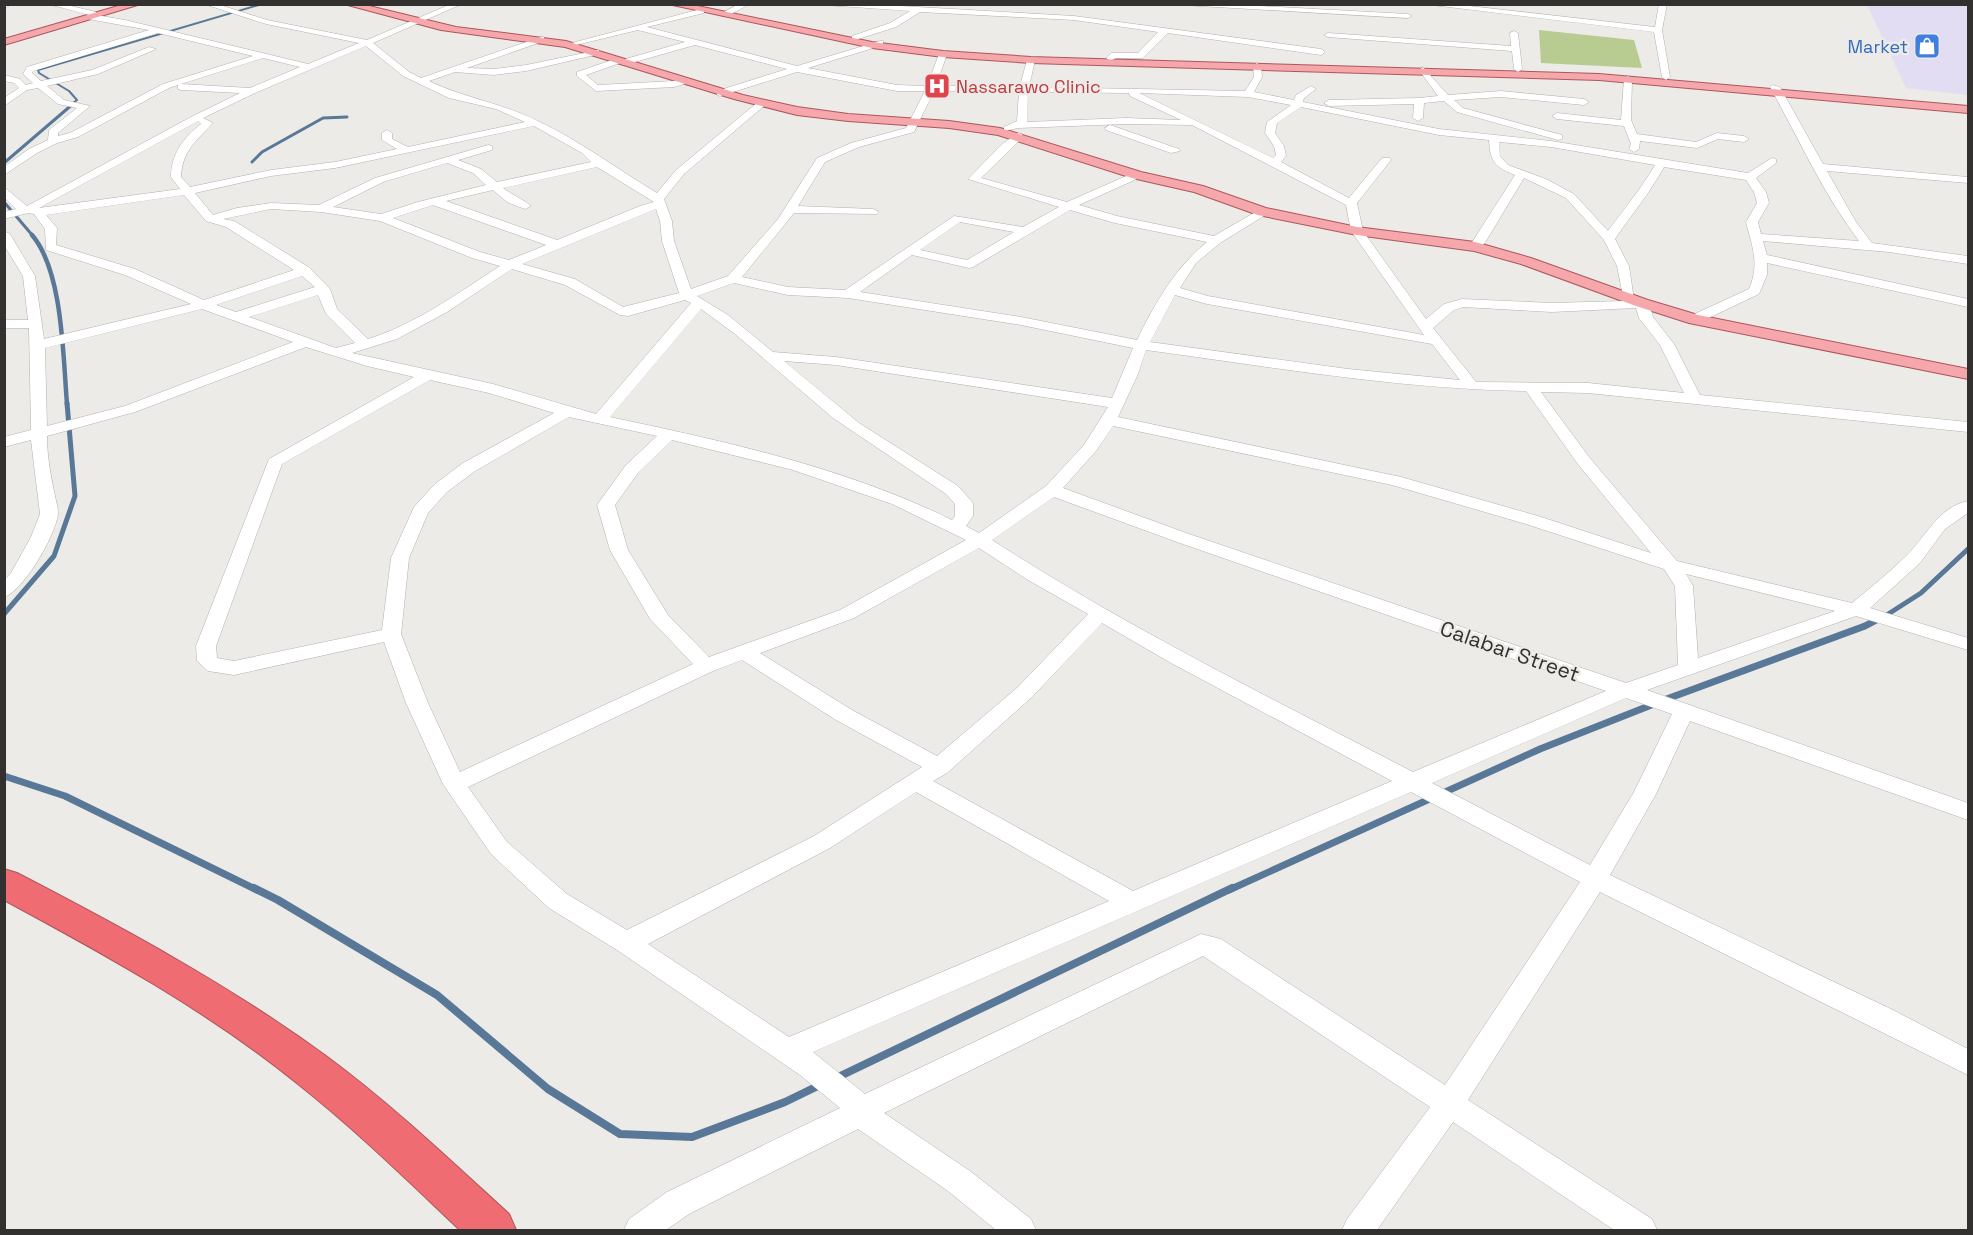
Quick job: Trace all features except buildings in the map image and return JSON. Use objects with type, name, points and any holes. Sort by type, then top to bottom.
[{"type":"highway","points":[[4,884],[123,946],[211,1000],[312,1070],[405,1149],[493,1230]]},
{"type":"main road","points":[[92,16],[127,4]]},
{"type":"main road","points":[[4,40],[137,4]]},
{"type":"main road","points":[[348,4],[414,21],[473,32],[541,39],[568,45],[761,104],[842,117],[978,127],[1000,132],[1018,131],[1137,175],[1198,189],[1263,212],[1357,231],[1475,247],[1527,261],[1635,301],[1695,319],[1968,374]]},
{"type":"main road","points":[[672,4],[728,12],[876,44],[948,52],[1518,69],[1666,77],[1968,108]]},
{"type":"main road","points":[[695,7],[876,44],[943,54],[1031,60],[1423,70],[1628,79],[1777,89]]},
{"type":"street","points":[[4,6],[10,4]]},
{"type":"street","points":[[51,4],[92,16],[309,67]]},
{"type":"street","points":[[207,4],[293,28],[366,42],[406,74],[452,96],[499,107],[535,123],[586,151],[599,163],[660,202],[668,241],[686,295],[700,302],[770,356],[823,403],[952,490],[964,503],[964,516],[956,527]]},
{"type":"street","points":[[32,211],[194,119],[252,91],[459,4]]},
{"type":"street","points":[[728,12],[747,4]]},
{"type":"street","points":[[813,4],[1087,20],[1321,52]]},
{"type":"street","points":[[1167,4],[1324,12],[1516,49]]},
{"type":"street","points":[[1315,64],[1331,31],[1402,28],[1424,4],[1658,30]]},
{"type":"street","points":[[1663,4],[1658,30],[1666,77]]},
{"type":"street","points":[[568,45],[637,27],[695,7]]},
{"type":"street","points":[[1206,16],[1263,9]]},
{"type":"street","points":[[855,38],[893,25],[918,10]]},
{"type":"street","points":[[1541,17],[1550,11]]},
{"type":"street","points":[[1324,12],[1350,18],[1349,21]]},
{"type":"street","points":[[1087,20],[1133,16]]},
{"type":"street","points":[[637,27],[797,69],[897,88],[1193,91],[1342,104],[1392,100],[1419,101],[1501,94],[1584,102]]},
{"type":"street","points":[[1110,58],[1114,55],[1140,56],[1162,33],[1168,30]]},
{"type":"street","points":[[53,141],[53,132],[85,106],[65,103],[27,74],[30,69],[163,32]]},
{"type":"street","points":[[1514,33],[1518,69]]},
{"type":"street","points":[[421,81],[458,70],[541,39]]},
{"type":"street","points":[[685,81],[674,84],[596,88],[580,74],[692,43]]},
{"type":"street","points":[[720,93],[876,44]]},
{"type":"street","points":[[4,103],[24,88],[44,85],[106,68],[152,49]]},
{"type":"street","points":[[458,70],[498,72],[596,52]]},
{"type":"street","points":[[210,219],[237,211],[271,206],[321,209],[382,218],[476,255],[570,282],[624,312],[733,279],[783,221],[822,160],[855,145],[910,130],[930,90],[943,54]]},
{"type":"street","points":[[4,171],[33,151],[53,141],[74,135],[166,86],[262,56]]},
{"type":"street","points":[[1031,60],[1024,90],[1022,122],[1018,131],[999,150],[996,158],[973,179],[1115,219],[1216,240]]},
{"type":"street","points":[[1248,94],[1258,77],[1257,66]]},
{"type":"street","points":[[1423,70],[1437,90],[1460,110],[1525,126],[1588,150]]},
{"type":"street","points":[[4,78],[17,81],[24,88]]},
{"type":"street","points":[[1628,79],[1626,92],[1628,124],[1636,144],[1630,157]]},
{"type":"street","points":[[166,86],[252,91]]},
{"type":"street","points":[[1274,163],[1281,156],[1279,146],[1270,133],[1272,122],[1311,89]]},
{"type":"street","points":[[1777,89],[1851,223],[1868,245]]},
{"type":"street","points":[[1125,90],[1196,123],[1351,204],[1357,231],[1425,327],[1472,386]]},
{"type":"street","points":[[1557,116],[1573,100]]},
{"type":"street","points":[[1299,101],[1439,132],[1588,150],[1716,173],[1750,177],[1772,161]]},
{"type":"street","points":[[1418,118],[1419,101]]},
{"type":"street","points":[[336,353],[392,336],[423,320],[511,264],[660,202],[680,172],[761,104]]},
{"type":"street","points":[[1525,126],[1557,116],[1628,124]]},
{"type":"street","points":[[194,119],[208,123],[192,135],[175,169],[176,177],[210,219],[230,224],[305,271],[323,289],[331,311],[364,344]]},
{"type":"street","points":[[1018,131],[1126,121],[1196,123]]},
{"type":"street","points":[[4,216],[187,191],[271,173],[335,165],[535,123]]},
{"type":"street","points":[[1087,124],[1123,132],[1175,151]]},
{"type":"street","points":[[387,133],[387,140],[407,150]]},
{"type":"street","points":[[1633,137],[1697,145],[1702,145],[1717,135],[1744,139]]},
{"type":"street","points":[[1494,138],[1495,156],[1504,167],[1542,181],[1570,196],[1609,238],[1623,266],[1635,301],[1667,344],[1694,398]]},
{"type":"street","points":[[321,209],[379,180],[405,170],[488,148]]},
{"type":"street","points":[[448,160],[477,171],[521,205],[481,216]]},
{"type":"street","points":[[1351,204],[1386,160]]},
{"type":"street","points":[[1609,238],[1632,205],[1646,190],[1662,162]]},
{"type":"street","points":[[382,218],[433,201],[599,163]]},
{"type":"street","points":[[1819,167],[1968,180]]},
{"type":"street","points":[[1475,247],[1485,235],[1512,186],[1522,173]]},
{"type":"street","points":[[910,251],[969,264],[1068,206],[1137,175]]},
{"type":"street","points":[[1695,319],[1754,291],[1761,275],[1761,258],[1752,222],[1763,203],[1760,192],[1750,177]]},
{"type":"street","points":[[4,190],[21,208],[32,211],[51,228],[50,247],[130,272],[203,305],[304,343],[372,363],[493,389],[567,412],[799,466],[898,500],[980,540],[1035,576],[1178,658],[1595,879],[1883,1018],[1968,1063]]},
{"type":"street","points":[[433,201],[556,244]]},
{"type":"street","points":[[791,209],[873,212]]},
{"type":"street","points":[[454,784],[706,666],[847,614],[980,540],[1052,490],[1090,448],[1113,412],[1141,345],[1171,290],[1191,261],[1216,240],[1263,212]]},
{"type":"street","points":[[848,294],[958,218],[1025,231]]},
{"type":"street","points":[[4,591],[19,576],[40,537],[49,514],[44,343],[35,324],[29,276],[6,237]]},
{"type":"street","points":[[1755,237],[1868,245],[1931,252],[1968,260]]},
{"type":"street","points":[[1761,258],[1968,303]]},
{"type":"street","points":[[44,343],[203,305],[305,271]]},
{"type":"street","points":[[733,279],[788,291],[848,294],[1021,321],[1141,345],[1348,374],[1472,386],[1588,388],[1968,427]]},
{"type":"street","points":[[236,317],[323,289]]},
{"type":"street","points":[[1171,290],[1207,300],[1436,341]]},
{"type":"street","points":[[1425,327],[1449,307],[1462,303],[1600,308],[1635,301]]},
{"type":"street","points":[[600,419],[666,339],[700,302]]},
{"type":"street","points":[[4,324],[35,324]]},
{"type":"street","points":[[4,442],[160,398],[304,343]]},
{"type":"street","points":[[770,356],[836,361],[1113,412],[1395,482],[1532,520],[1671,565],[1860,611],[1968,644]]},
{"type":"street","points":[[391,634],[234,668],[215,666],[207,661],[206,646],[275,462],[430,374]]},
{"type":"street","points":[[1530,387],[1583,460],[1671,565],[1684,586],[1688,669]]},
{"type":"street","points":[[567,412],[469,467],[441,488],[420,511],[400,558],[391,634],[417,703],[454,784],[499,848],[558,901],[626,943],[810,1066],[855,1103],[857,1112],[959,1181],[1020,1230]]},
{"type":"street","points":[[669,434],[632,469],[606,504],[619,550],[660,619],[706,666]]},
{"type":"street","name":"Calabar Street","points":[[1052,490],[1183,538],[1968,812]]},
{"type":"street","points":[[786,1051],[1132,902],[1418,785],[1688,669],[1860,611],[1914,559],[1939,525],[1968,506]]},
{"type":"street","points":[[626,943],[822,842],[939,767],[1025,692],[1100,613]]},
{"type":"street","points":[[743,652],[844,715],[939,767]]},
{"type":"street","points":[[1358,1230],[1449,1104],[1595,879],[1644,794],[1684,712]]},
{"type":"street","points":[[916,782],[1132,902]]},
{"type":"street","points":[[640,1230],[678,1203],[857,1112],[1201,945],[1212,947],[1641,1230]]},
{"type":"shaded area","name":"Market","points":[[1867,5],[1968,5],[1968,95],[1906,88]]},
{"type":"green space","points":[[1539,30],[1634,40],[1642,68],[1541,63]]},
{"type":"waterway","points":[[72,104],[77,100],[69,91],[39,73],[38,70],[262,4]]},
{"type":"waterway","points":[[4,163],[74,103]]},
{"type":"waterway","points":[[252,162],[262,152],[323,118],[347,117]]},
{"type":"waterway","points":[[4,202],[33,236]]},
{"type":"waterway","points":[[32,235],[42,251],[56,292],[67,404]]},
{"type":"waterway","points":[[4,614],[54,556],[75,496],[67,403]]},
{"type":"waterway","points":[[1882,618],[1921,593],[1968,549]]},
{"type":"waterway","points":[[1664,700],[1865,626],[1884,616]]},
{"type":"waterway","points":[[1229,890],[1540,749],[1654,704]]},
{"type":"waterway","points":[[4,776],[65,796],[257,890]]},
{"type":"waterway","points":[[254,888],[437,995],[548,1089],[620,1134],[692,1137],[785,1102],[822,1084]]},
{"type":"waterway","points":[[834,1079],[1232,888]]},
{"type":"place","name":"Market","points":[[1927,46]]},
{"type":"place","name":"Nassarawo Clinic","points":[[937,86]]}]
